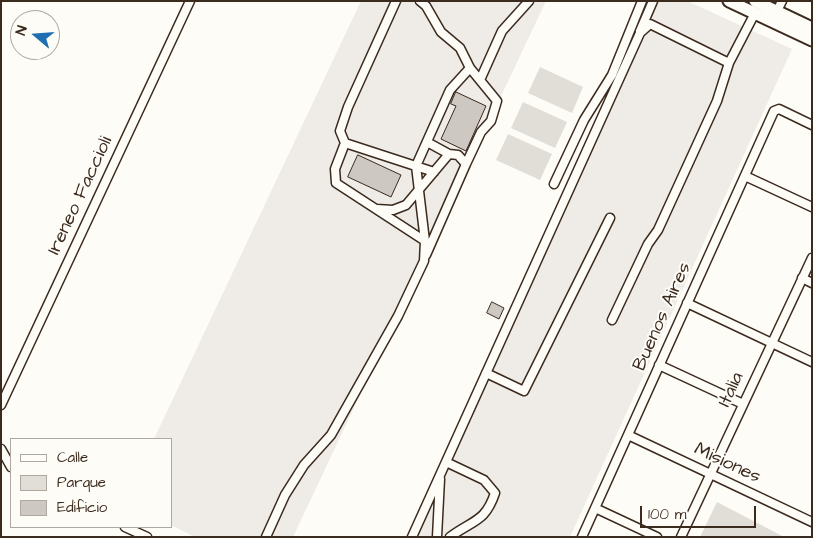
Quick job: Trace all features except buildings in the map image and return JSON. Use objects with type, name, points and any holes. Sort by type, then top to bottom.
[{"type":"highway","points":[[729,1],[777,11],[812,28]]},
{"type":"highway","points":[[777,11],[812,40]]},
{"type":"street","name":"Ireneo Faccioli","points":[[1,405],[190,1]]},
{"type":"street","points":[[396,1],[348,107],[340,132],[346,143],[434,172]]},
{"type":"street","points":[[266,537],[285,495],[304,465],[331,435],[398,316],[466,164],[482,132],[491,121],[497,101],[470,68],[460,48],[442,32],[426,6],[420,1]]},
{"type":"street","points":[[480,80],[502,32],[529,1]]},
{"type":"street","points":[[554,184],[584,120],[612,75],[642,1]]},
{"type":"street","points":[[412,537],[653,1]]},
{"type":"street","points":[[612,320],[648,244],[658,230],[716,101],[728,63],[755,7]]},
{"type":"street","points":[[640,33],[650,24],[728,63]]},
{"type":"street","points":[[424,261],[425,241],[416,166],[450,90],[470,68]]},
{"type":"street","name":"Buenos Aires","points":[[582,537],[774,111],[779,109],[812,125]]},
{"type":"street","points":[[427,142],[450,154],[458,155],[466,164]]},
{"type":"street","points":[[346,143],[335,169],[336,183],[425,241]]},
{"type":"street","points":[[377,210],[393,210],[406,205],[450,154]]},
{"type":"street","points":[[745,176],[812,207]]},
{"type":"street","points":[[486,374],[524,391],[610,218]]},
{"type":"street","name":"Italia","points":[[681,537],[812,258]]},
{"type":"street","points":[[802,278],[812,283]]},
{"type":"street","points":[[687,303],[812,362]]},
{"type":"street","points":[[659,365],[743,404]]},
{"type":"street","name":"Misiones","points":[[628,435],[812,522]]},
{"type":"street","points":[[1,449],[10,465]]},
{"type":"street","points":[[446,462],[484,480],[495,494],[490,509],[450,537]]},
{"type":"street","points":[[437,537],[440,475]]},
{"type":"street","points":[[595,508],[657,537]]},
{"type":"street","points":[[127,528],[148,537]]},
{"type":"shaded area","points":[[361,1],[546,1],[293,537],[195,537],[172,526],[172,438],[154,438]]},
{"type":"shaded area","points":[[649,1],[687,1],[792,49],[570,537],[406,537]]},
{"type":"green space","points":[[540,67],[583,87],[572,113],[528,93]]},
{"type":"green space","points":[[523,102],[567,122],[555,148],[511,128]]},
{"type":"green space","points":[[508,134],[552,154],[540,180],[496,160]]},
{"type":"green space","points":[[717,502],[784,537],[700,537]]}]
